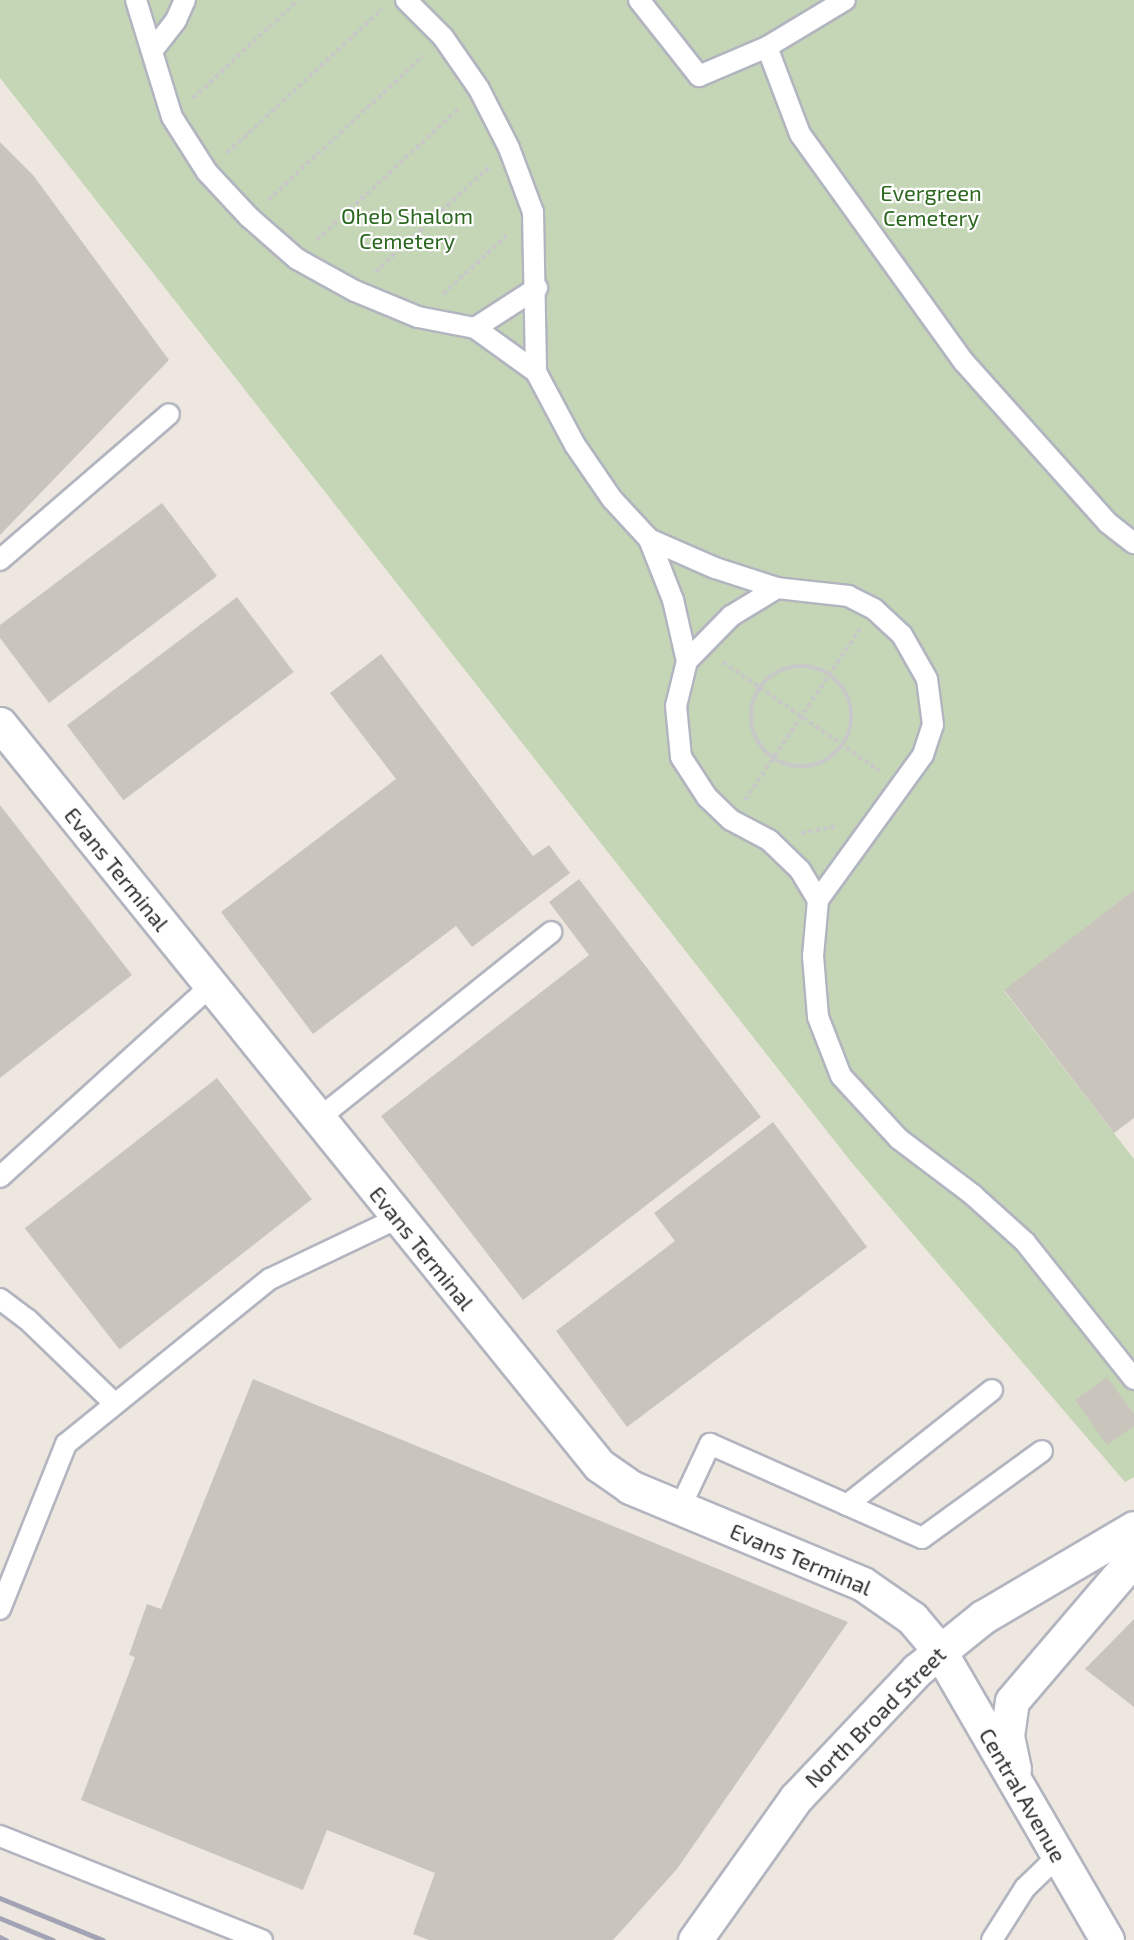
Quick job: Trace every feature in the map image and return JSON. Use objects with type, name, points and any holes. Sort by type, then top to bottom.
[{"type":"street","name":"Evans Terminal","points":[[0,724],[591,1457],[630,1487],[881,1593],[912,1617],[939,1650]]},
{"type":"street","name":"North Broad Street","points":[[694,1940],[796,1798],[864,1722],[939,1650],[1045,1577],[1134,1528]]},
{"type":"street","points":[[1017,1785],[1007,1736],[1012,1701],[1134,1558]]},
{"type":"street","name":"Central Avenue","points":[[939,1650],[1107,1940]]},
{"type":"lane","points":[[136,0],[172,117],[207,172],[249,218],[297,258],[355,291],[418,317],[475,328],[536,372]]},
{"type":"lane","points":[[152,51],[176,20],[185,0]]},
{"type":"lane","points":[[406,0],[443,37],[479,89],[509,148],[533,212],[537,288],[536,372],[551,405],[581,454],[612,499],[649,539],[673,600],[687,661]]},
{"type":"lane","points":[[639,0],[699,76],[767,47],[845,0]]},
{"type":"lane","points":[[767,47],[800,134],[964,362],[1108,523],[1134,543]]},
{"type":"lane","points":[[475,328],[537,288]]},
{"type":"lane","points":[[0,560],[169,414]]},
{"type":"lane","points":[[649,539],[715,568],[777,588],[849,596],[874,609],[902,635],[927,679],[933,725],[923,755],[903,786],[876,815],[818,900],[813,956],[818,1017],[841,1076],[899,1140],[973,1195],[1024,1242],[1134,1379]]},
{"type":"lane","points":[[777,588],[731,616],[699,645],[687,661],[676,706],[681,757],[707,797],[731,820],[769,840],[800,870],[818,900]]},
{"type":"lane","points":[[318,1119],[551,932]]},
{"type":"lane","points":[[0,1177],[211,986]]},
{"type":"lane","points":[[0,1608],[66,1444],[270,1279],[398,1218]]},
{"type":"lane","points":[[0,1299],[27,1319],[115,1404]]},
{"type":"lane","points":[[847,1505],[992,1390]]},
{"type":"lane","points":[[680,1508],[710,1444],[922,1538],[1042,1451]]},
{"type":"lane","points":[[0,1836],[262,1940]]},
{"type":"lane","points":[[992,1940],[1025,1888],[1058,1856]]},
{"type":"path","points":[[172,117],[298,0]]},
{"type":"path","points":[[207,172],[391,0]]},
{"type":"path","points":[[249,218],[443,37]]},
{"type":"path","points":[[297,258],[479,89]]},
{"type":"path","points":[[355,291],[509,148]]},
{"type":"path","points":[[418,317],[533,212]]},
{"type":"path","points":[[731,820],[874,609]]},
{"type":"path","points":[[699,645],[903,786]]},
{"type":"path","points":[[789,666],[811,666],[830,674],[844,690],[851,708],[851,728],[844,746],[810,766],[772,759],[759,745],[752,728],[752,708],[760,687],[771,675],[789,666]]},
{"type":"path","points":[[769,840],[876,815]]},
{"type":"green space","name":"Oheb Shalom Cemetery","points":[[0,0],[1134,0],[1134,890],[1004,991],[1134,1159],[1134,1477],[1125,1482],[852,1163],[0,78]]},
{"type":"building","points":[[0,142],[33,175],[169,360],[0,535]]},
{"type":"building","points":[[162,503],[217,576],[49,703],[0,638],[0,625]]},
{"type":"building","points":[[237,597],[294,672],[123,800],[67,725]]},
{"type":"building","points":[[381,654],[533,856],[549,845],[570,873],[472,947],[456,926],[313,1034],[221,912],[396,779],[330,693]]},
{"type":"building","points":[[0,805],[132,975],[0,1078]]},
{"type":"building","points":[[579,879],[761,1117],[523,1300],[381,1116],[589,955],[549,902]]},
{"type":"building","points":[[1134,890],[1134,1118],[1114,1133],[1004,990]]},
{"type":"building","points":[[217,1078],[312,1199],[120,1350],[25,1228]]},
{"type":"building","points":[[773,1122],[867,1247],[627,1427],[556,1331],[675,1241],[654,1213]]},
{"type":"building","points":[[1107,1377],[1134,1414],[1134,1426],[1107,1445],[1075,1400]]},
{"type":"building","points":[[253,1379],[848,1622],[677,1869],[613,1940],[429,1940],[413,1934],[435,1873],[327,1830],[303,1890],[81,1800],[135,1657],[129,1655],[147,1604],[161,1609]]},
{"type":"building","points":[[1134,1619],[1134,1707],[1085,1669]]},
{"type":"railway","points":[[0,1898],[103,1940]]},
{"type":"railway","points":[[0,1918],[53,1940]]},
{"type":"railway","points":[[0,1937],[6,1940]]},
{"type":"park label","name":"Evergreen Cemetery","points":[[931,204]]}]
